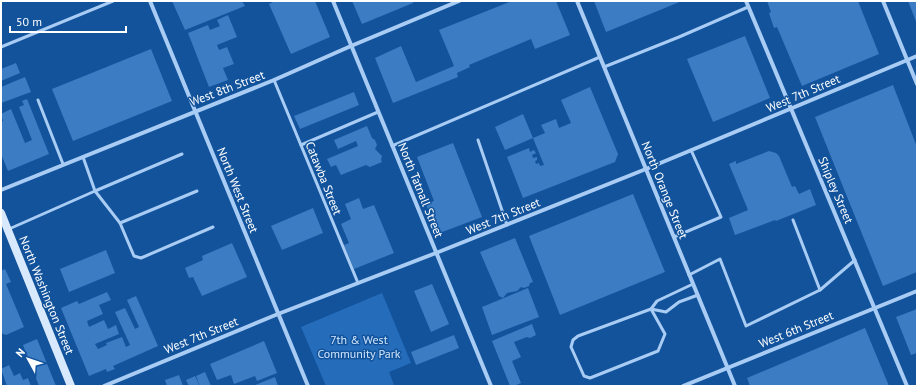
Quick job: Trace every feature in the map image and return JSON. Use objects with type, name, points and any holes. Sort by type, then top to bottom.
[{"type":"main road","name":"North Washington Street","points":[[1,213],[71,386]]},
{"type":"street","name":"North West Street","points":[[150,1],[308,386]]},
{"type":"street","name":"North Tatnall Street","points":[[333,1],[491,386]]},
{"type":"street","name":"West 8th Street","points":[[1,190],[274,80],[459,1]]},
{"type":"street","name":"North Orange Street","points":[[577,1],[735,386]]},
{"type":"street","name":"Shipley Street","points":[[746,1],[907,386]]},
{"type":"street","points":[[883,1],[917,84]]},
{"type":"street","name":"West 7th Street","points":[[104,386],[278,314],[646,169],[917,56]]},
{"type":"street","name":"West 6th Street","points":[[683,386],[917,291]]},
{"type":"lane","points":[[1,47],[113,1]]},
{"type":"lane","points":[[604,67],[748,7]]},
{"type":"lane","points":[[392,146],[600,56]]},
{"type":"lane","name":"Catawba Street","points":[[274,80],[358,283]]},
{"type":"lane","points":[[38,100],[64,164]]},
{"type":"lane","points":[[301,145],[378,112]]},
{"type":"lane","points":[[478,140],[507,225]]},
{"type":"lane","points":[[674,237],[721,217],[691,150]]},
{"type":"lane","points":[[8,230],[182,154]]},
{"type":"lane","points":[[83,156],[95,191],[120,223],[134,256],[141,258],[213,227]]},
{"type":"lane","points":[[120,223],[197,191]]},
{"type":"lane","points":[[793,220],[820,290]]},
{"type":"lane","points":[[689,275],[720,259],[746,326],[820,290],[855,260]]},
{"type":"lane","points":[[651,309],[657,301],[693,284]]},
{"type":"lane","points":[[651,309],[665,334],[658,351],[590,378],[584,376],[571,347],[573,340],[578,336],[651,309],[666,312],[679,302],[698,295]]},
{"type":"green space","name":"7th & West Community Park","points":[[382,293],[411,363],[389,372],[394,385],[392,386],[326,386],[301,327]]},
{"type":"building","points":[[172,1],[242,1],[245,6],[185,30]]},
{"type":"building","points":[[275,1],[315,1],[330,37],[291,54],[269,4]]},
{"type":"building","points":[[352,1],[413,1],[413,3],[362,24]]},
{"type":"building","points":[[512,1],[556,1],[570,35],[535,49],[531,39],[469,65],[470,67],[457,73],[458,77],[393,103],[375,58],[401,46],[416,82],[454,66],[439,30]]},
{"type":"building","points":[[594,1],[682,1],[606,32]]},
{"type":"building","points":[[767,1],[858,1],[879,54],[802,86],[777,27],[774,28]]},
{"type":"building","points":[[908,1],[917,1],[917,24]]},
{"type":"building","points":[[228,15],[237,37],[217,45],[219,50],[227,47],[234,64],[223,68],[228,80],[209,87],[188,33],[208,25],[210,30],[220,26],[217,20]]},
{"type":"building","points":[[745,36],[770,98],[713,122],[687,59]]},
{"type":"building","points":[[151,49],[172,101],[73,141],[52,89]]},
{"type":"building","points":[[16,63],[20,73],[1,81],[1,69]]},
{"type":"building","points":[[25,77],[31,92],[1,103],[1,87]]},
{"type":"building","points":[[893,85],[917,147],[917,272],[883,286],[815,117]]},
{"type":"building","points":[[590,87],[618,154],[615,162],[523,198],[507,157],[529,148],[530,152],[534,150],[536,153],[532,155],[533,158],[537,157],[537,160],[535,161],[536,164],[539,163],[540,166],[544,165],[533,138],[545,133],[541,125],[556,119],[559,128],[571,123],[561,100]]},
{"type":"building","points":[[354,92],[359,105],[300,129],[294,116]]},
{"type":"building","points":[[27,99],[49,154],[8,171],[1,154],[1,122],[3,121],[1,114],[11,109],[25,143],[32,140],[19,107],[24,105],[22,101]]},
{"type":"building","points":[[523,114],[533,138],[505,150],[495,127]]},
{"type":"building","points":[[367,126],[377,145],[375,149],[382,156],[382,162],[370,167],[366,165],[341,175],[336,165],[331,167],[327,159],[358,146],[356,141],[338,149],[334,140]]},
{"type":"building","points":[[453,143],[482,217],[437,234],[426,204],[434,201],[417,157]]},
{"type":"building","points":[[769,151],[776,153],[779,156],[792,187],[795,186],[799,194],[810,189],[816,205],[735,235],[729,218],[748,210],[729,164],[736,161],[736,164]]},
{"type":"building","points":[[633,194],[665,272],[560,315],[529,236]]},
{"type":"building","points":[[359,198],[363,209],[374,205],[394,253],[354,269],[344,245],[349,243],[341,224],[351,219],[345,204]]},
{"type":"building","points":[[313,208],[323,233],[282,250],[271,226]]},
{"type":"building","points":[[515,238],[533,282],[530,283],[529,286],[524,288],[521,287],[517,291],[507,293],[503,298],[499,296],[480,252]]},
{"type":"building","points":[[232,243],[247,277],[202,296],[193,277],[189,278],[185,268],[203,260],[202,256]]},
{"type":"building","points":[[106,250],[115,273],[69,292],[60,269]]},
{"type":"building","points":[[5,269],[11,282],[6,284],[24,327],[6,335],[1,333],[1,271]]},
{"type":"building","points":[[432,284],[449,324],[431,332],[414,291]]},
{"type":"building","points":[[528,288],[539,317],[492,335],[482,307]]},
{"type":"building","points":[[107,292],[111,300],[99,305],[103,314],[87,321],[89,327],[104,320],[108,329],[116,325],[119,334],[95,344],[98,349],[107,345],[106,343],[122,337],[126,347],[130,345],[115,312],[125,308],[135,329],[139,327],[127,300],[136,296],[158,346],[113,366],[115,369],[107,372],[106,369],[89,376],[61,308],[77,301],[79,304]]},
{"type":"building","points":[[917,309],[917,353],[911,355],[896,317]]},
{"type":"building","points":[[532,324],[536,335],[514,342],[521,357],[512,361],[521,383],[510,386],[492,341]]},
{"type":"building","points":[[865,328],[889,386],[750,386],[747,378]]},
{"type":"building","points":[[454,335],[459,348],[416,365],[411,352]]},
{"type":"building","points":[[37,339],[56,386],[39,386],[23,345]]},
{"type":"building","points":[[264,341],[277,373],[257,381],[255,376],[234,384],[231,375],[217,380],[210,364]]},
{"type":"building","points":[[9,365],[14,376],[20,373],[23,380],[28,378],[31,386],[7,386],[1,369]]},
{"type":"building","points":[[205,372],[211,386],[200,386],[196,376]]},
{"type":"building","points":[[179,375],[183,386],[167,386],[165,380]]},
{"type":"building","points":[[195,376],[200,386],[189,386],[186,380]]},
{"type":"building","points":[[275,377],[278,386],[253,386]]}]
